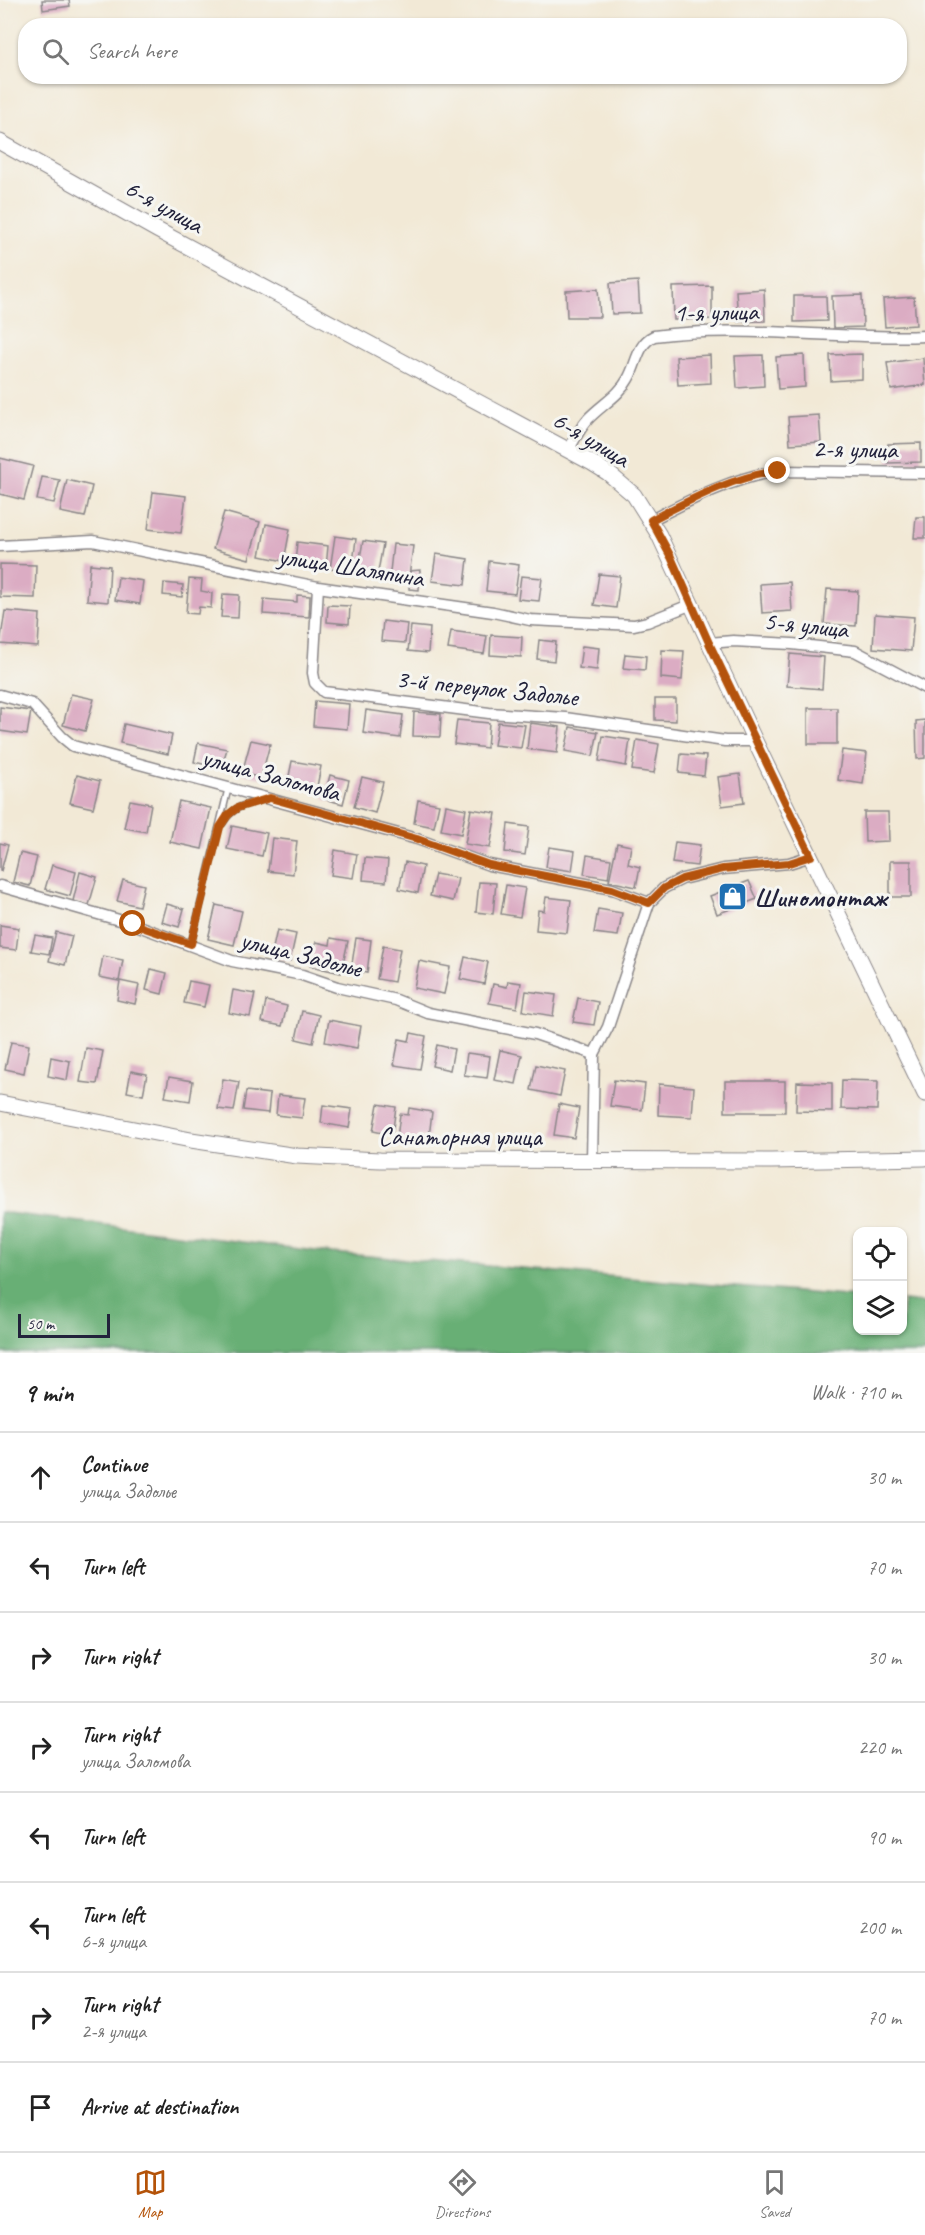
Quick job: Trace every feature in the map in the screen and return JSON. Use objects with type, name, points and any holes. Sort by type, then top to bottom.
[{"type":"street","name":"6-я улица","points":[[0,141],[157,230],[608,473],[634,495],[651,520],[692,604],[755,741],[925,1094]]},
{"type":"street","name":"1-я улица","points":[[568,451],[588,420],[616,395],[628,380],[641,347],[654,336],[742,332],[883,338],[925,336]]},
{"type":"street","name":"2-я улица","points":[[651,520],[727,483],[759,474],[778,471],[925,473]]},
{"type":"street","name":"улица Шаляпина","points":[[0,546],[93,541],[318,587],[494,612],[530,620],[634,625],[692,604]]},
{"type":"street","name":"3-й переулок Задолье","points":[[318,587],[312,674],[315,683],[324,692],[489,713],[565,718],[724,741],[755,741]]},
{"type":"street","name":"5-я улица","points":[[709,643],[733,641],[846,649],[864,655],[925,688]]},
{"type":"street","name":"улица Заломова","points":[[0,695],[32,704],[73,746],[417,839],[489,865],[612,889],[649,903]]},
{"type":"street","points":[[591,1160],[594,1054],[608,1027],[649,903],[664,888],[682,879],[723,869],[789,863],[811,856]]},
{"type":"street","name":"улица Задолье","points":[[0,886],[133,924],[232,961],[302,975],[337,987],[396,1000],[428,1013],[535,1034],[594,1054]]},
{"type":"street","name":"Санаторная улица","points":[[0,1103],[191,1140],[297,1156],[380,1160],[771,1161],[925,1158]]},
{"type":"lane","points":[[191,944],[229,787]]},
{"type":"lane","points":[[220,827],[228,815],[237,808],[270,798]]},
{"type":"green space","points":[[0,1212],[332,1253],[853,1297],[853,1335],[907,1335],[907,1301],[925,1303],[925,1353],[0,1353]]},
{"type":"building","points":[[42,0],[69,0],[70,6],[43,10]]},
{"type":"building","points":[[638,281],[640,313],[612,314],[610,283]]},
{"type":"building","points":[[712,286],[712,319],[674,320],[673,287]]},
{"type":"building","points":[[598,289],[600,317],[567,317],[566,291]]},
{"type":"building","points":[[764,289],[765,321],[738,322],[736,291]]},
{"type":"building","points":[[862,295],[863,327],[833,328],[832,296]]},
{"type":"building","points":[[794,296],[826,296],[827,321],[794,322]]},
{"type":"building","points":[[914,297],[916,325],[885,327],[883,299]]},
{"type":"building","points":[[862,354],[862,379],[831,381],[830,355]]},
{"type":"building","points":[[710,355],[711,383],[678,385],[676,357]]},
{"type":"building","points":[[763,355],[764,386],[737,388],[735,356]]},
{"type":"building","points":[[804,355],[805,387],[778,389],[776,357]]},
{"type":"building","points":[[923,358],[925,385],[891,390],[887,363]]},
{"type":"building","points":[[819,415],[821,442],[790,444],[788,417]]},
{"type":"building","points":[[921,443],[921,462],[888,463],[888,444]]},
{"type":"building","points":[[0,458],[33,466],[24,500],[0,494]]},
{"type":"building","points":[[42,477],[60,480],[54,503],[37,500]]},
{"type":"building","points":[[67,480],[92,486],[85,517],[60,512]]},
{"type":"building","points":[[153,492],[186,496],[181,533],[148,529]]},
{"type":"building","points":[[224,512],[260,522],[249,559],[213,549]]},
{"type":"building","points":[[916,517],[925,517],[925,538],[914,538]]},
{"type":"building","points":[[266,524],[290,529],[284,561],[260,556]]},
{"type":"building","points":[[335,536],[356,539],[352,571],[330,569]]},
{"type":"building","points":[[363,541],[383,544],[378,572],[358,569]]},
{"type":"building","points":[[297,542],[328,546],[326,568],[295,564]]},
{"type":"building","points":[[393,544],[413,546],[408,584],[389,581]]},
{"type":"building","points":[[436,554],[468,559],[465,585],[432,581]]},
{"type":"building","points":[[489,561],[519,565],[515,594],[486,591]]},
{"type":"building","points":[[0,564],[36,565],[35,598],[0,597]]},
{"type":"building","points":[[90,564],[110,566],[108,602],[87,600]]},
{"type":"building","points":[[420,570],[419,590],[409,589],[410,571]]},
{"type":"building","points":[[599,574],[620,576],[616,608],[594,605]]},
{"type":"building","points":[[521,576],[542,578],[539,601],[518,599]]},
{"type":"building","points":[[118,577],[143,581],[140,604],[115,600]]},
{"type":"building","points":[[189,579],[202,580],[201,591],[212,593],[211,608],[199,607],[198,614],[186,613]]},
{"type":"building","points":[[790,582],[792,611],[762,613],[760,584]]},
{"type":"building","points":[[164,583],[183,585],[182,597],[163,595]]},
{"type":"building","points":[[827,589],[858,591],[856,626],[824,624]]},
{"type":"building","points":[[223,594],[239,595],[238,618],[221,617]]},
{"type":"building","points":[[297,595],[310,596],[309,617],[263,614],[264,599],[297,602]]},
{"type":"building","points":[[328,605],[350,606],[349,624],[327,622]]},
{"type":"building","points":[[5,611],[40,614],[38,647],[0,644]]},
{"type":"building","points":[[875,614],[914,617],[911,651],[873,648]]},
{"type":"building","points":[[383,621],[407,624],[405,643],[381,641]]},
{"type":"building","points":[[411,626],[430,628],[428,653],[408,651]]},
{"type":"building","points":[[451,631],[487,636],[484,654],[448,649]]},
{"type":"building","points":[[491,635],[522,637],[521,657],[490,655]]},
{"type":"building","points":[[539,640],[556,642],[554,661],[537,659]]},
{"type":"building","points":[[582,646],[599,648],[597,670],[579,668]]},
{"type":"building","points":[[662,650],[684,651],[682,680],[661,678]]},
{"type":"building","points":[[625,654],[646,656],[645,670],[623,668]]},
{"type":"building","points":[[790,654],[824,657],[822,689],[787,686]]},
{"type":"building","points":[[71,694],[94,699],[85,731],[63,725]]},
{"type":"building","points":[[655,699],[676,699],[676,721],[655,720]]},
{"type":"building","points":[[315,701],[349,704],[347,729],[313,726]]},
{"type":"building","points":[[0,707],[31,711],[27,735],[0,731]]},
{"type":"building","points":[[808,708],[837,708],[837,744],[808,744]]},
{"type":"building","points":[[366,710],[403,715],[400,738],[363,733]]},
{"type":"building","points":[[414,712],[441,714],[440,737],[413,736]]},
{"type":"building","points":[[457,720],[489,723],[487,748],[454,744]]},
{"type":"building","points":[[925,720],[925,758],[917,759],[916,721]]},
{"type":"building","points":[[498,722],[525,725],[521,748],[494,745]]},
{"type":"building","points":[[530,723],[560,727],[557,753],[527,749]]},
{"type":"building","points":[[124,724],[172,735],[168,754],[120,743]]},
{"type":"building","points":[[570,727],[598,732],[593,756],[565,751]]},
{"type":"building","points":[[603,736],[630,740],[626,766],[599,761]]},
{"type":"building","points":[[251,740],[270,744],[261,778],[242,773]]},
{"type":"building","points":[[637,740],[659,744],[654,773],[632,770]]},
{"type":"building","points":[[198,743],[227,749],[221,768],[194,762]]},
{"type":"building","points":[[842,750],[867,753],[863,784],[838,780]]},
{"type":"building","points":[[681,754],[706,756],[704,776],[679,773]]},
{"type":"building","points":[[292,761],[321,766],[316,792],[287,786]]},
{"type":"building","points":[[740,774],[744,803],[722,806],[718,777]]},
{"type":"building","points":[[77,775],[100,781],[93,808],[70,803]]},
{"type":"building","points":[[330,775],[349,780],[343,804],[324,799]]},
{"type":"building","points":[[362,777],[383,782],[375,813],[354,807]]},
{"type":"building","points":[[130,800],[151,804],[146,832],[124,828]]},
{"type":"building","points":[[418,800],[439,804],[434,827],[414,823]]},
{"type":"building","points":[[179,801],[211,808],[202,849],[170,842]]},
{"type":"building","points":[[446,805],[466,809],[461,834],[441,830]]},
{"type":"building","points":[[471,809],[496,813],[490,848],[465,844]]},
{"type":"building","points":[[864,812],[888,812],[889,841],[865,842]]},
{"type":"building","points":[[508,824],[529,827],[525,855],[505,852]]},
{"type":"building","points":[[232,826],[267,833],[262,856],[227,849]]},
{"type":"building","points":[[272,838],[297,841],[293,874],[268,871]]},
{"type":"building","points":[[675,842],[700,845],[697,866],[672,863]]},
{"type":"building","points":[[0,843],[8,845],[1,871],[0,871]]},
{"type":"building","points":[[617,843],[631,846],[628,864],[640,867],[636,887],[609,881]]},
{"type":"building","points":[[549,847],[575,851],[572,871],[546,867]]},
{"type":"building","points":[[335,850],[357,854],[353,878],[331,875]]},
{"type":"building","points":[[20,853],[37,857],[30,886],[13,882]]},
{"type":"building","points":[[587,855],[611,859],[608,878],[584,874]]},
{"type":"building","points":[[365,858],[388,860],[386,882],[363,880]]},
{"type":"building","points":[[890,861],[911,861],[911,897],[890,897]]},
{"type":"building","points":[[405,862],[423,866],[418,893],[399,889]]},
{"type":"building","points":[[52,865],[76,872],[70,896],[45,889]]},
{"type":"building","points":[[80,872],[97,877],[89,905],[73,901]]},
{"type":"building","points":[[435,874],[458,878],[453,901],[430,896]]},
{"type":"building","points":[[123,880],[144,885],[139,906],[117,901]]},
{"type":"building","name":"Шиномонтаж","points":[[749,881],[757,899],[717,914],[710,896]]},
{"type":"building","points":[[479,882],[496,883],[493,914],[476,912]]},
{"type":"building","points":[[506,885],[525,888],[520,917],[501,914]]},
{"type":"building","points":[[546,897],[571,900],[567,933],[536,930],[538,910],[544,911]]},
{"type":"building","points":[[167,904],[184,909],[179,927],[162,922]]},
{"type":"building","points":[[216,905],[242,911],[234,945],[208,939]]},
{"type":"building","points":[[598,909],[622,913],[618,936],[594,933]]},
{"type":"building","points":[[0,925],[19,928],[16,950],[0,948]]},
{"type":"building","points":[[277,930],[296,934],[290,961],[271,957]]},
{"type":"building","points":[[56,932],[72,936],[65,965],[49,961]]},
{"type":"building","points":[[35,935],[52,938],[49,954],[31,951]]},
{"type":"building","points":[[331,938],[348,941],[341,973],[310,966],[316,942],[330,945]]},
{"type":"building","points":[[356,938],[371,940],[367,973],[351,970]]},
{"type":"building","points":[[383,946],[400,949],[394,982],[377,979]]},
{"type":"building","points":[[103,956],[123,960],[119,981],[99,977]]},
{"type":"building","points":[[465,957],[488,962],[484,984],[460,979]]},
{"type":"building","points":[[419,961],[450,967],[444,994],[414,988]]},
{"type":"building","points":[[151,969],[167,973],[162,994],[146,990]]},
{"type":"building","points":[[120,981],[139,985],[135,1004],[117,1000]]},
{"type":"building","points":[[189,981],[209,985],[204,1007],[184,1003]]},
{"type":"building","points":[[508,981],[521,983],[517,1008],[489,1003],[493,984],[507,987]]},
{"type":"building","points":[[233,990],[255,994],[250,1017],[229,1013]]},
{"type":"building","points":[[526,991],[556,995],[553,1016],[523,1011]]},
{"type":"building","points":[[578,998],[598,1002],[594,1025],[573,1022]]},
{"type":"building","points":[[266,1001],[287,1006],[282,1026],[262,1022]]},
{"type":"building","points":[[302,1011],[319,1015],[313,1043],[296,1039]]},
{"type":"building","points":[[329,1020],[361,1026],[357,1048],[325,1042]]},
{"type":"building","points":[[411,1033],[426,1036],[420,1069],[394,1065],[399,1039],[409,1041]]},
{"type":"building","points":[[11,1042],[29,1045],[24,1073],[5,1069]]},
{"type":"building","points":[[437,1045],[454,1049],[450,1070],[432,1066]]},
{"type":"building","points":[[86,1048],[103,1051],[97,1084],[80,1082]]},
{"type":"building","points":[[500,1050],[522,1055],[516,1084],[494,1080]]},
{"type":"building","points":[[467,1053],[490,1056],[487,1078],[464,1075]]},
{"type":"building","points":[[51,1057],[70,1061],[67,1080],[48,1076]]},
{"type":"building","points":[[536,1065],[565,1071],[560,1096],[531,1090]]},
{"type":"building","points":[[131,1071],[147,1074],[143,1095],[127,1092]]},
{"type":"building","points":[[169,1077],[193,1081],[190,1101],[165,1097]]},
{"type":"building","points":[[223,1079],[239,1082],[234,1111],[218,1109]]},
{"type":"building","points":[[614,1080],[645,1084],[642,1110],[610,1106]]},
{"type":"building","points":[[842,1080],[878,1081],[877,1110],[841,1109]]},
{"type":"building","points":[[725,1081],[785,1081],[785,1112],[725,1112]]},
{"type":"building","points":[[797,1082],[832,1083],[832,1112],[796,1111]]},
{"type":"building","points":[[659,1084],[694,1087],[692,1117],[658,1115]]},
{"type":"building","points":[[246,1091],[270,1094],[268,1113],[243,1110]]},
{"type":"building","points":[[278,1095],[305,1098],[302,1118],[276,1115]]},
{"type":"building","points":[[378,1104],[396,1107],[392,1135],[373,1131]]},
{"type":"building","points":[[559,1104],[579,1108],[574,1138],[554,1135]]},
{"type":"building","points":[[323,1105],[352,1109],[349,1128],[321,1123]]},
{"type":"building","points":[[409,1108],[432,1112],[429,1137],[418,1136],[417,1141],[397,1138],[400,1114],[408,1115]]},
{"type":"place","name":"Шиномонтаж","points":[[733,897]]},
{"type":"route","points":[[133,924],[191,944],[220,827],[228,815],[237,808],[270,798],[417,839],[489,865],[612,889],[649,903],[664,888],[682,879],[723,869],[789,863],[811,856],[709,643],[671,557],[651,520],[727,483],[744,477],[778,471]]}]
